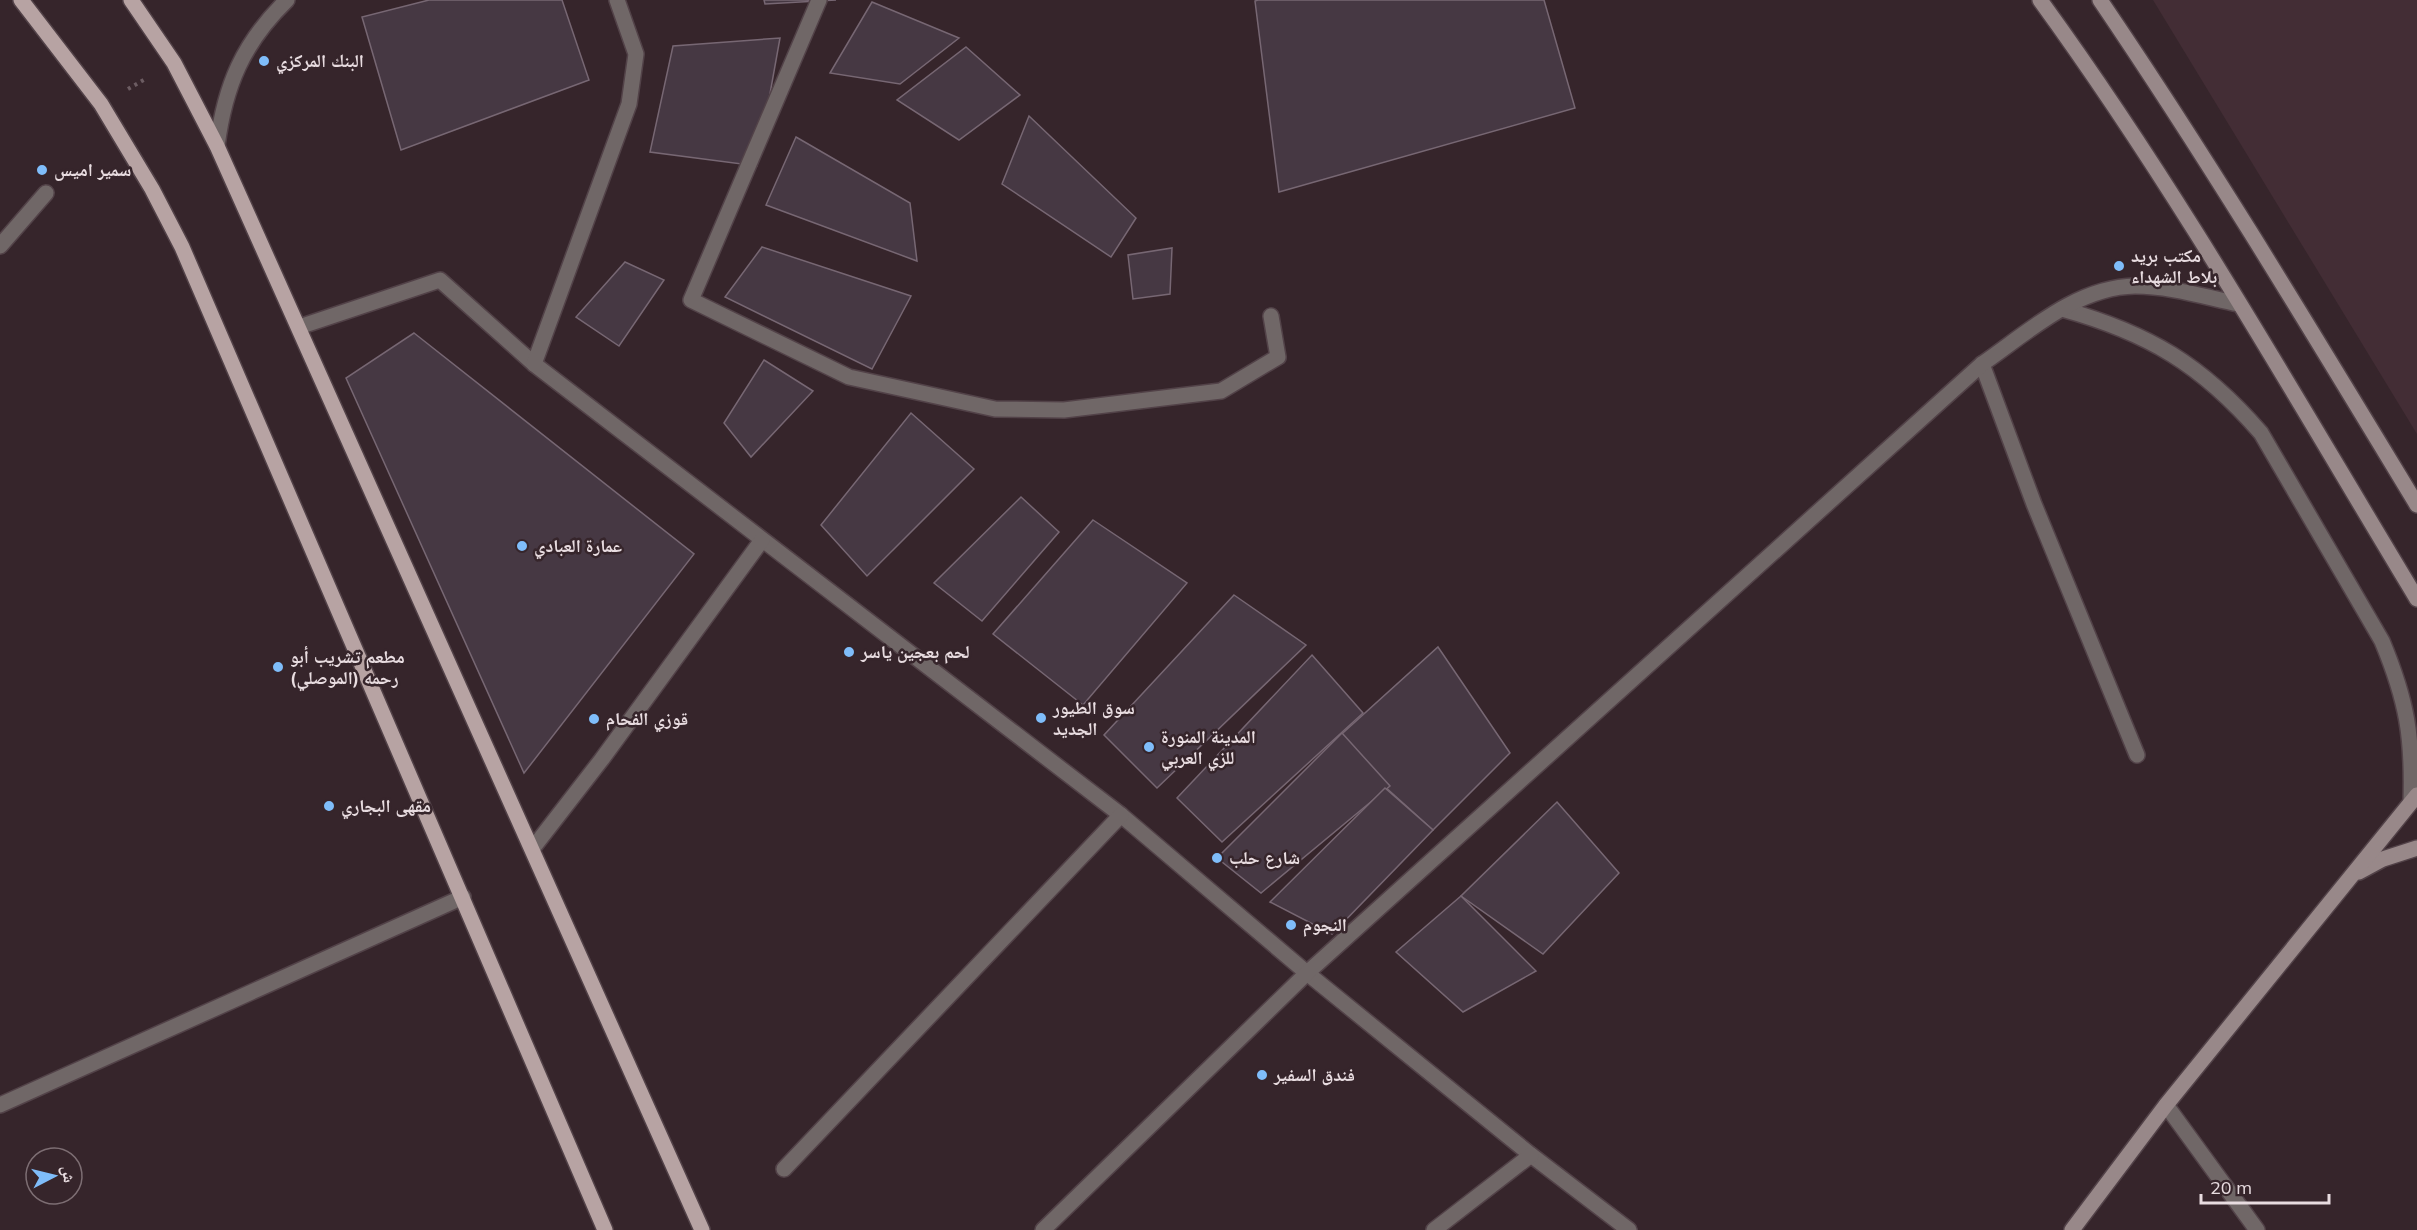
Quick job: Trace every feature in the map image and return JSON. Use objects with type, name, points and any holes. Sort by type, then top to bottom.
[{"type":"main road","points":[[21,0],[101,104],[152,189],[182,247],[605,1230]]},
{"type":"main road","points":[[131,0],[174,63],[218,146],[702,1230]]},
{"type":"main road","points":[[2040,0],[2155,166],[2417,599]]},
{"type":"main road","points":[[2100,0],[2235,205],[2417,505]]},
{"type":"main road","points":[[2072,1230],[2166,1105],[2414,798]]},
{"type":"main road","points":[[2352,875],[2383,859],[2417,848]]},
{"type":"street","points":[[218,146],[228,91],[238,65],[251,41],[287,0]]},
{"type":"street","points":[[534,364],[629,104],[636,54],[617,0]]},
{"type":"street","points":[[819,0],[692,300],[849,377],[995,409],[1064,410],[1221,391],[1278,357],[1271,316]]},
{"type":"street","points":[[0,246],[46,193]]},
{"type":"street","points":[[299,327],[440,280],[534,364],[1121,815],[1307,973],[1531,1155],[1629,1230]]},
{"type":"street","points":[[1043,1230],[1307,973],[1982,364],[2062,309],[2085,297],[2109,289],[2134,286],[2159,288],[2239,304]]},
{"type":"street","points":[[2062,309],[2138,334],[2173,353],[2220,389],[2261,432],[2382,641],[2396,675],[2406,711],[2411,740],[2414,798]]},
{"type":"street","points":[[1982,364],[2034,504],[2137,755]]},
{"type":"street","points":[[533,848],[602,759],[762,540]]},
{"type":"street","points":[[784,1169],[1121,815]]},
{"type":"street","points":[[0,1105],[463,897]]},
{"type":"street","points":[[2166,1105],[2257,1230]]},
{"type":"street","points":[[1434,1230],[1531,1155]]},
{"type":"path","points":[[101,104],[174,63]]},
{"type":"shaded area","points":[[2153,0],[2417,0],[2417,434]]},
{"type":"building","points":[[429,0],[562,0],[589,80],[401,150],[362,17]]},
{"type":"building","points":[[764,0],[836,0],[765,4]]},
{"type":"building","points":[[1544,0],[1575,108],[1279,192],[1255,1]]},
{"type":"building","points":[[872,2],[959,38],[900,84],[830,73]]},
{"type":"building","points":[[780,38],[757,166],[650,152],[673,46]]},
{"type":"building","points":[[966,47],[1020,95],[959,140],[897,100]]},
{"type":"building","points":[[1029,116],[1136,218],[1111,257],[1002,184]]},
{"type":"building","points":[[796,137],[910,203],[917,261],[766,205]]},
{"type":"building","points":[[762,247],[911,296],[872,369],[725,297]]},
{"type":"building","points":[[1172,248],[1170,294],[1133,299],[1128,255]]},
{"type":"building","points":[[625,262],[664,280],[619,346],[576,317]]},
{"type":"building","points":[[414,333],[694,554],[524,773],[346,378]]},
{"type":"building","points":[[764,360],[813,391],[751,457],[724,423]]},
{"type":"building","points":[[911,413],[974,469],[867,576],[821,525]]},
{"type":"building","points":[[1021,497],[1059,532],[982,621],[934,583]]},
{"type":"building","points":[[1093,520],[1187,583],[1083,705],[993,634]]},
{"type":"building","points":[[1234,595],[1306,645],[1157,788],[1104,735]]},
{"type":"building","points":[[1438,647],[1510,753],[1433,830],[1334,741]]},
{"type":"building","points":[[1312,655],[1363,713],[1222,842],[1177,798]]},
{"type":"building","points":[[1342,733],[1390,786],[1261,893],[1217,858]]},
{"type":"building","points":[[1385,788],[1433,830],[1332,934],[1270,902]]},
{"type":"building","points":[[1557,802],[1619,873],[1543,954],[1461,896]]},
{"type":"building","points":[[1461,896],[1536,971],[1463,1012],[1396,952]]},
{"type":"place","name":"البنك المركزي","points":[[264,61]]},
{"type":"place","name":"سمير اميس","points":[[42,170]]},
{"type":"place","name":"مكتب بريد بلاط الشهداء","points":[[2119,266]]},
{"type":"place","name":"عمارة العبادي","points":[[522,546]]},
{"type":"place","name":"لحم بعجين ياسر","points":[[849,652]]},
{"type":"place","name":"مطعم تشريب أبو رحمه (الموصلي)","points":[[278,667]]},
{"type":"place","name":"سوق الطيور الجديد","points":[[1041,718]]},
{"type":"place","name":"قوزي الفحام","points":[[594,719]]},
{"type":"place","name":"المدينة المنورة للزي العربي","points":[[1149,747]]},
{"type":"place","name":"مقهى البجاري","points":[[329,806]]},
{"type":"place","name":"شارع حلب","points":[[1217,858]]},
{"type":"place","name":"النجوم","points":[[1291,925]]},
{"type":"place","name":"فندق السفير","points":[[1262,1075]]}]
